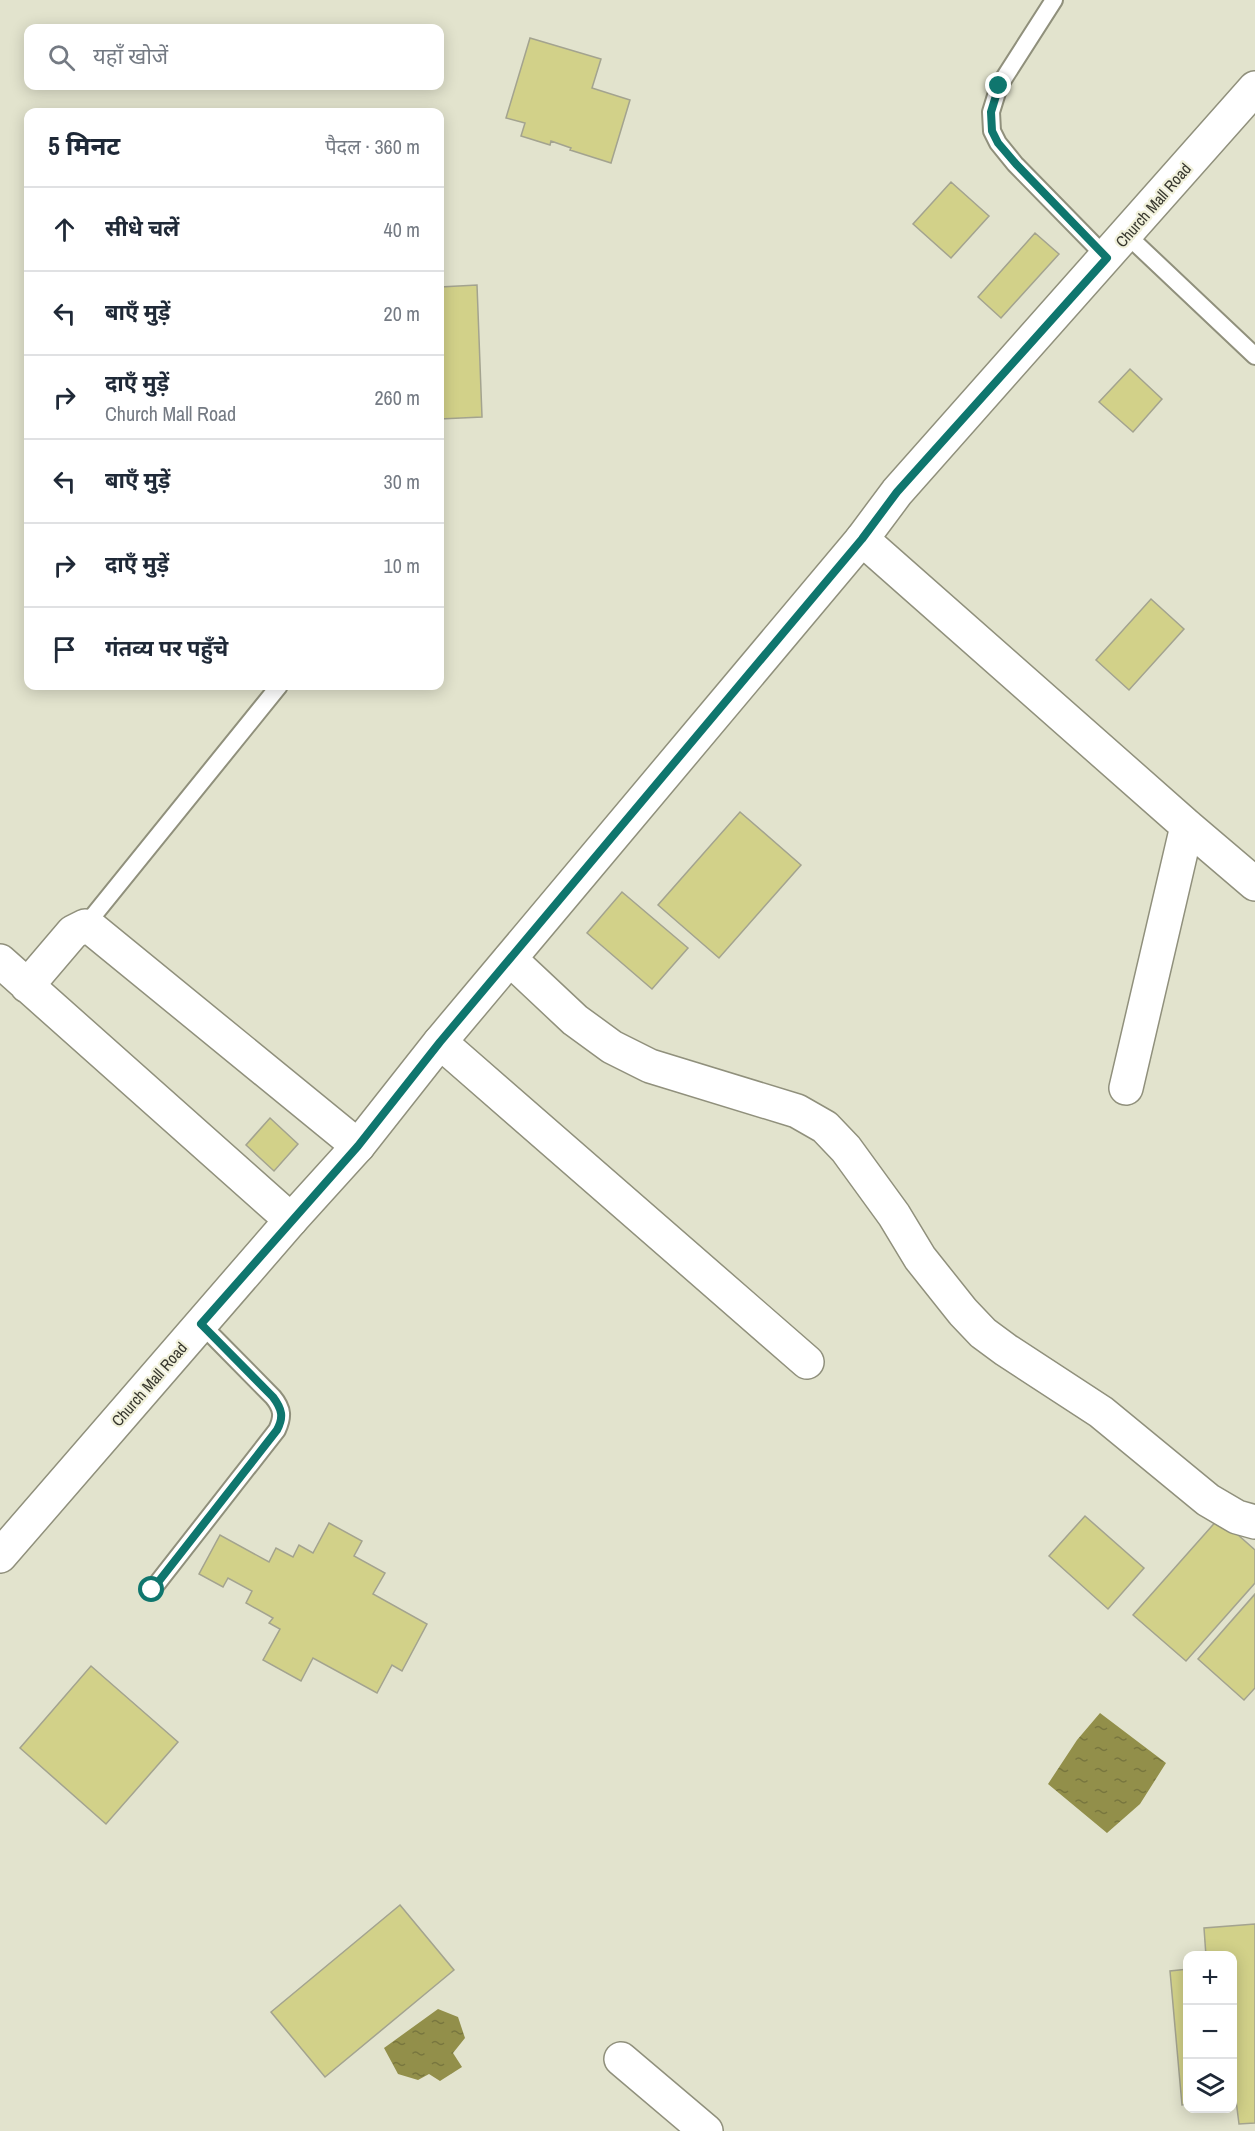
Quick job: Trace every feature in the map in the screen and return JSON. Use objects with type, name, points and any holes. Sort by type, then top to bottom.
[{"type":"street","name":"Church Mall Road","points":[[0,1556],[358,1146],[440,1042],[862,539],[897,492],[1255,88]]},
{"type":"street","points":[[862,539],[1255,884]]},
{"type":"street","points":[[1126,1088],[1187,826]]},
{"type":"street","points":[[27,986],[74,932],[85,926],[98,932],[358,1146]]},
{"type":"street","points":[[510,959],[575,1020],[612,1047],[650,1065],[797,1111],[825,1127],[846,1149],[894,1215],[920,1258],[963,1312],[983,1333],[1005,1350],[1101,1412],[1208,1500],[1237,1517],[1255,1522]]},
{"type":"street","points":[[0,962],[291,1220]]},
{"type":"street","points":[[440,1042],[807,1362]]},
{"type":"street","points":[[621,2059],[706,2131]]},
{"type":"lane","points":[[1054,0],[999,86],[991,112],[992,131],[998,143],[1016,164],[1255,356]]},
{"type":"lane","points":[[85,926],[276,690]]},
{"type":"lane","points":[[152,1590],[281,1422],[280,1406],[273,1397],[201,1324]]},
{"type":"water","points":[[1100,1713],[1166,1763],[1140,1804],[1107,1833],[1048,1784],[1077,1740]]},
{"type":"water","points":[[438,2009],[458,2017],[465,2038],[453,2053],[462,2067],[440,2081],[429,2074],[418,2080],[398,2074],[384,2048]]},
{"type":"building","points":[[530,38],[601,59],[592,88],[630,100],[611,163],[570,150],[571,148],[551,141],[550,145],[521,136],[525,123],[506,118]]},
{"type":"building","points":[[951,182],[989,216],[951,258],[913,224]]},
{"type":"building","points":[[1035,233],[1059,254],[1001,318],[978,297]]},
{"type":"building","points":[[477,285],[482,417],[444,419],[444,287]]},
{"type":"building","points":[[1130,369],[1162,399],[1133,432],[1099,402]]},
{"type":"building","points":[[1151,599],[1184,629],[1129,690],[1096,660]]},
{"type":"building","points":[[740,812],[801,865],[719,958],[658,905]]},
{"type":"building","points":[[622,892],[688,948],[652,989],[587,933]]},
{"type":"building","points":[[270,1118],[298,1144],[274,1171],[246,1145]]},
{"type":"building","points":[[1085,1516],[1144,1568],[1108,1609],[1049,1556]]},
{"type":"building","points":[[1219,1518],[1255,1550],[1255,1583],[1186,1661],[1133,1615]]},
{"type":"building","points":[[329,1523],[362,1541],[354,1556],[385,1573],[373,1594],[427,1624],[402,1671],[392,1665],[377,1693],[313,1658],[301,1681],[263,1660],[280,1629],[269,1623],[273,1618],[246,1603],[252,1591],[228,1578],[223,1587],[199,1574],[220,1535],[269,1562],[276,1548],[293,1557],[299,1545],[313,1553]]},
{"type":"building","points":[[1255,1594],[1255,1688],[1244,1700],[1198,1659]]},
{"type":"building","points":[[91,1666],[178,1742],[106,1824],[20,1748]]},
{"type":"building","points":[[400,1905],[454,1970],[325,2077],[271,2012]]},
{"type":"building","points":[[1255,1924],[1255,2123],[1239,2124],[1237,2108],[1237,1951],[1206,1951],[1204,1928]]},
{"type":"building","points":[[1183,1970],[1182,2105],[1170,1971]]},
{"type":"route","points":[[152,1590],[281,1422],[280,1406],[273,1397],[201,1324],[358,1146],[440,1042],[862,539],[897,492],[1107,258],[998,143],[992,131],[991,112],[999,86]]}]
